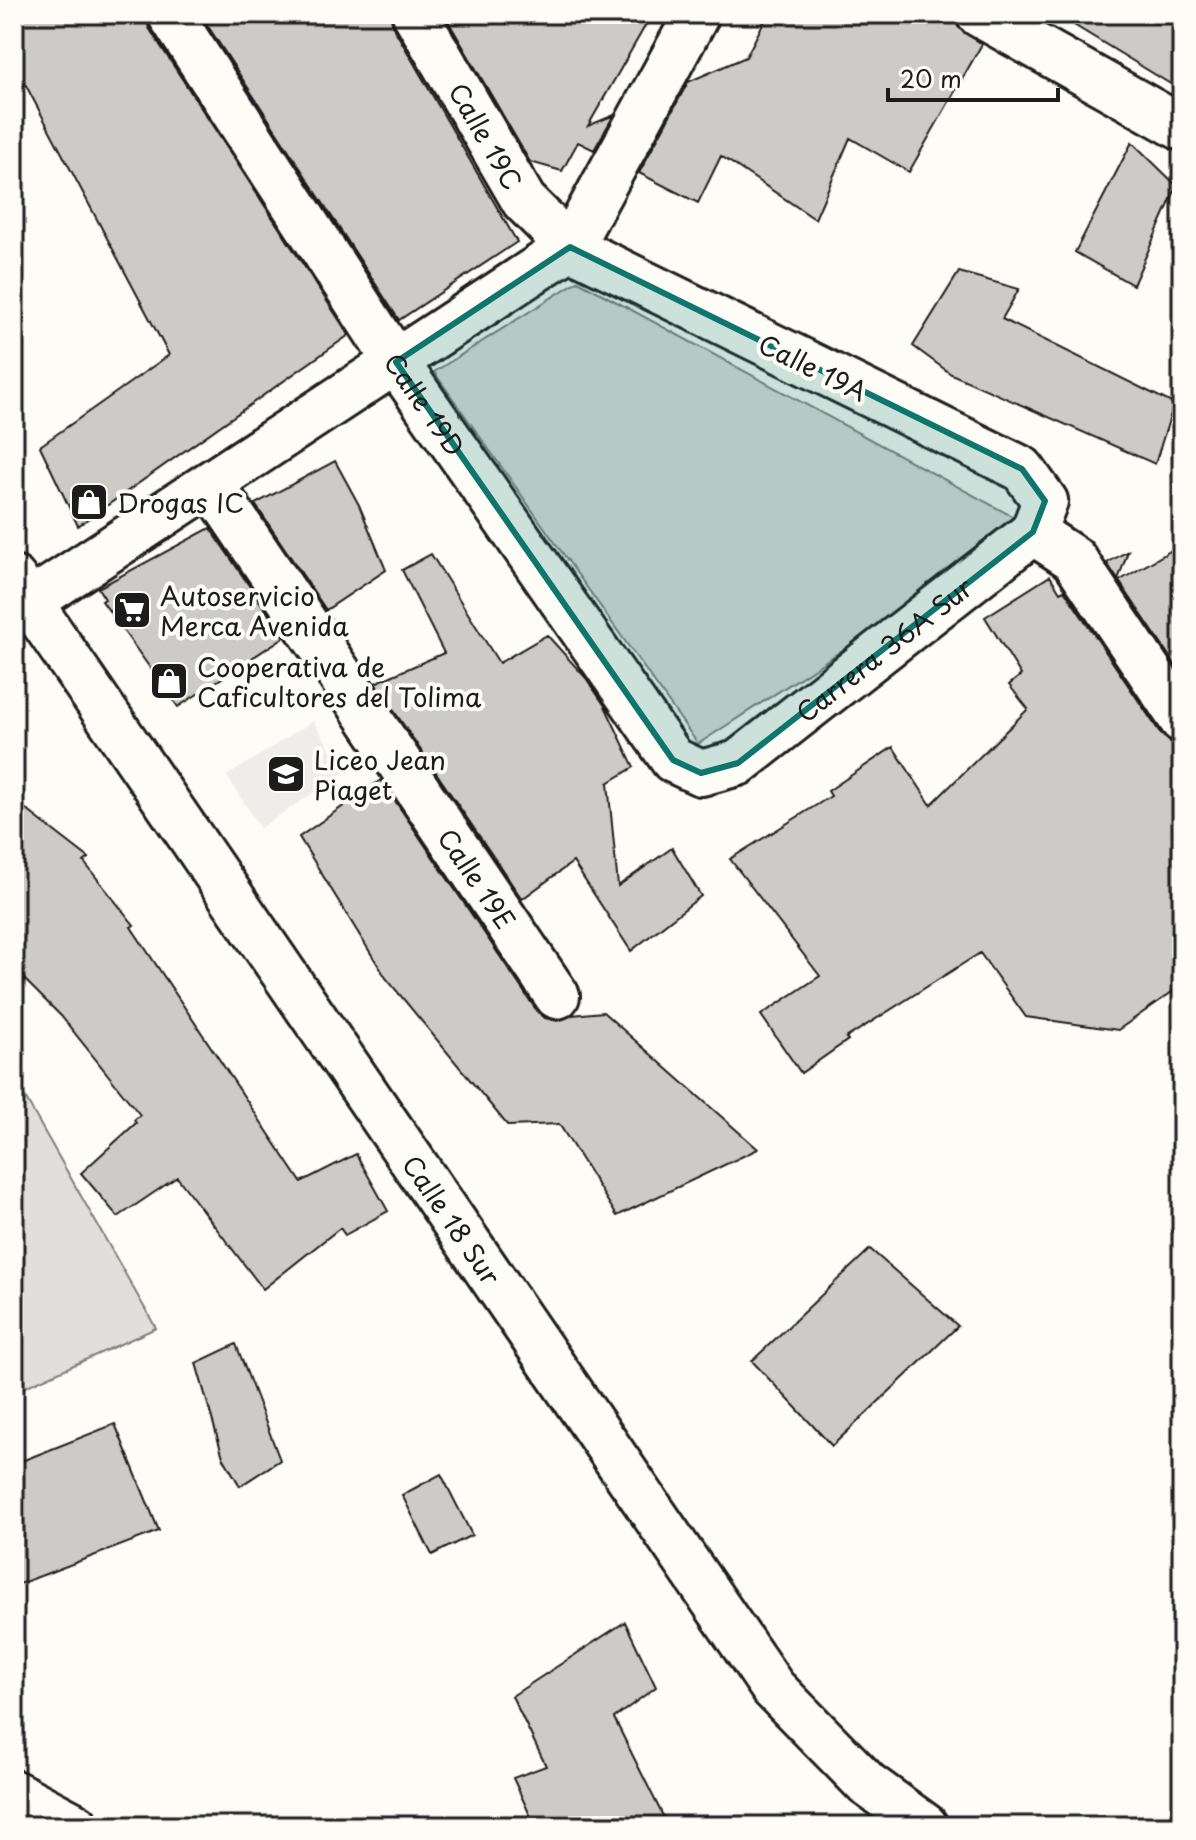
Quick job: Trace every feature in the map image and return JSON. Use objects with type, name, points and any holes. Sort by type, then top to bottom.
[{"type":"main road","name":"Calle 19D","points":[[170,14],[396,362],[673,760],[701,773]]},
{"type":"main road","name":"Calle 19C","points":[[415,14],[524,201],[570,247]]},
{"type":"main road","points":[[22,591],[211,484],[570,247],[697,14]]},
{"type":"main road","points":[[979,14],[1182,128]]},
{"type":"main road","name":"Calle 19A","points":[[570,247],[1022,469],[1039,516]]},
{"type":"main road","name":"Calle 19E","points":[[211,484],[557,996]]},
{"type":"main road","points":[[1039,516],[1074,559],[1182,720]]},
{"type":"main road","name":"Carrera 36A Sur","points":[[701,773],[738,763],[1039,516]]},
{"type":"main road","name":"Calle 18 Sur","points":[[22,591],[773,1688],[867,1784],[925,1826]]},
{"type":"main road","points":[[14,1793],[76,1826]]},
{"type":"highlighted area","points":[[570,247],[1022,469],[1045,501],[1033,532],[738,763],[701,773],[673,760],[396,362]]},
{"type":"shaded area","points":[[578,281],[1032,527],[698,744],[434,372]]},
{"type":"shaded area","name":"Liceo Jean Piaget","points":[[313,721],[345,772],[260,828],[227,776]]},
{"type":"shaded area","points":[[14,1078],[156,1328],[14,1392]]},
{"type":"building","points":[[14,14],[145,14],[149,28],[349,335],[78,526],[40,446],[169,355],[14,63]]},
{"type":"building","points":[[200,14],[390,14],[393,27],[517,242],[399,320]]},
{"type":"building","points":[[444,14],[652,14],[588,126],[614,115],[594,150],[578,142],[562,171],[530,162]]},
{"type":"building","points":[[768,14],[954,14],[958,27],[982,44],[909,172],[850,138],[815,219],[721,156],[698,203],[639,173],[688,82],[746,57]]},
{"type":"building","points":[[1056,14],[1182,14],[1182,91]]},
{"type":"building","points":[[1132,142],[1177,186],[1133,285],[1075,252]]},
{"type":"building","points":[[959,272],[1019,289],[1002,319],[1174,404],[1155,464],[951,374],[913,346]]},
{"type":"building","points":[[335,461],[359,505],[386,570],[326,610],[255,504]]},
{"type":"building","points":[[210,528],[284,637],[178,707],[102,601],[105,599],[98,588]]},
{"type":"building","points":[[1182,544],[1182,675],[1119,581]]},
{"type":"building","points":[[1128,551],[1118,580],[1107,563]]},
{"type":"building","points":[[431,554],[499,663],[547,635],[586,678],[605,706],[634,767],[608,783],[618,886],[672,848],[701,896],[631,951],[573,862],[522,899],[375,683],[444,653],[402,570]]},
{"type":"building","points":[[1050,576],[1060,592],[1064,590],[1161,734],[1170,742],[1182,745],[1182,985],[1118,1030],[1026,1017],[980,953],[846,1038],[848,1040],[801,1073],[761,1015],[820,976],[730,859],[831,796],[828,791],[893,747],[931,805],[1028,709],[1009,685],[1021,675],[985,617]]},
{"type":"building","points":[[381,780],[537,1011],[545,1018],[558,1021],[572,1015],[603,1012],[758,1149],[617,1216],[559,1124],[508,1126],[386,978],[299,837]]},
{"type":"building","points":[[14,800],[89,858],[84,862],[134,925],[131,927],[301,1182],[356,1154],[388,1211],[345,1235],[340,1228],[263,1289],[177,1177],[118,1217],[81,1173],[136,1123],[134,1120],[140,1115],[61,1016],[14,969]]},
{"type":"building","points":[[870,1249],[958,1326],[832,1446],[752,1361]]},
{"type":"building","points":[[236,1344],[280,1460],[240,1486],[223,1457],[196,1363]]},
{"type":"building","points":[[115,1424],[159,1531],[14,1586],[14,1464]]},
{"type":"building","points":[[441,1474],[472,1535],[432,1555],[402,1495]]},
{"type":"building","points":[[625,1622],[656,1687],[614,1718],[668,1826],[535,1826],[513,1778],[546,1766],[512,1696]]},
{"type":"place","name":"Drogas IC","points":[[89,502]]},
{"type":"place","name":"Autoservicio Merca Avenida","points":[[132,610]]},
{"type":"place","name":"Cooperativa de Caficultores del Tolima","points":[[169,681]]},
{"type":"place","name":"Liceo Jean Piaget","points":[[286,774]]}]
